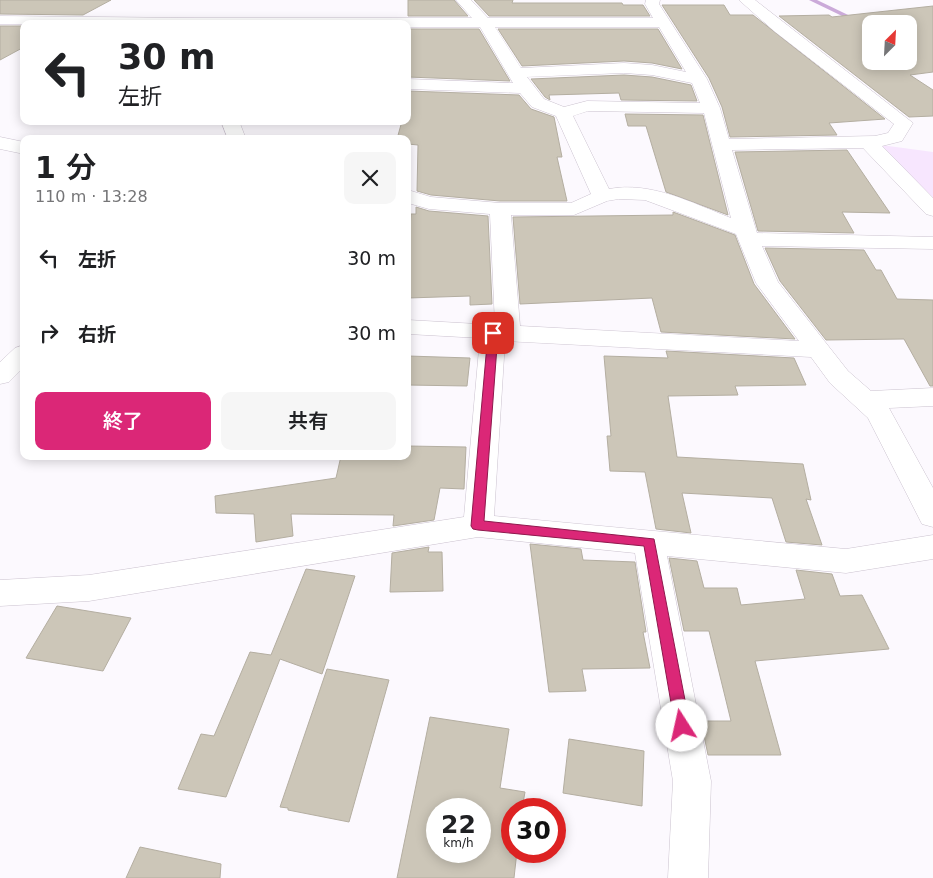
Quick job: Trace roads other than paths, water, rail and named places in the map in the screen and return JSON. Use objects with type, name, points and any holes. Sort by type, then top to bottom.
[{"type":"street","points":[[463,0],[486,24],[525,88],[538,102],[563,113],[588,106],[711,108]]},
{"type":"street","points":[[653,0],[652,4],[699,79],[711,108],[747,235],[767,282],[840,377],[879,413],[933,516]]},
{"type":"street","points":[[721,145],[868,142],[895,137],[904,123],[779,28],[746,0]]},
{"type":"street","points":[[197,20],[206,8]]},
{"type":"street","points":[[325,20],[328,8]]},
{"type":"street","points":[[0,20],[20,20]]},
{"type":"street","points":[[411,24],[663,22]]},
{"type":"street","points":[[516,73],[624,68],[652,70],[699,79]]},
{"type":"street","points":[[411,84],[525,88]]},
{"type":"street","points":[[563,113],[602,196]]},
{"type":"street","points":[[868,142],[933,210]]},
{"type":"street","points":[[0,143],[20,147]]},
{"type":"street","points":[[411,197],[429,203],[500,209],[574,209],[602,196],[619,193],[648,194],[747,235],[933,243]]},
{"type":"street","points":[[478,526],[500,333],[500,209]]},
{"type":"street","points":[[411,327],[819,350]]},
{"type":"street","points":[[0,376],[20,357]]},
{"type":"street","points":[[865,400],[933,397]]},
{"type":"street","points":[[0,593],[89,588],[478,526],[846,560],[933,547]]},
{"type":"street","points":[[649,542],[692,781],[688,878]]},
{"type":"waterway","points":[[812,0],[862,24]]}]
